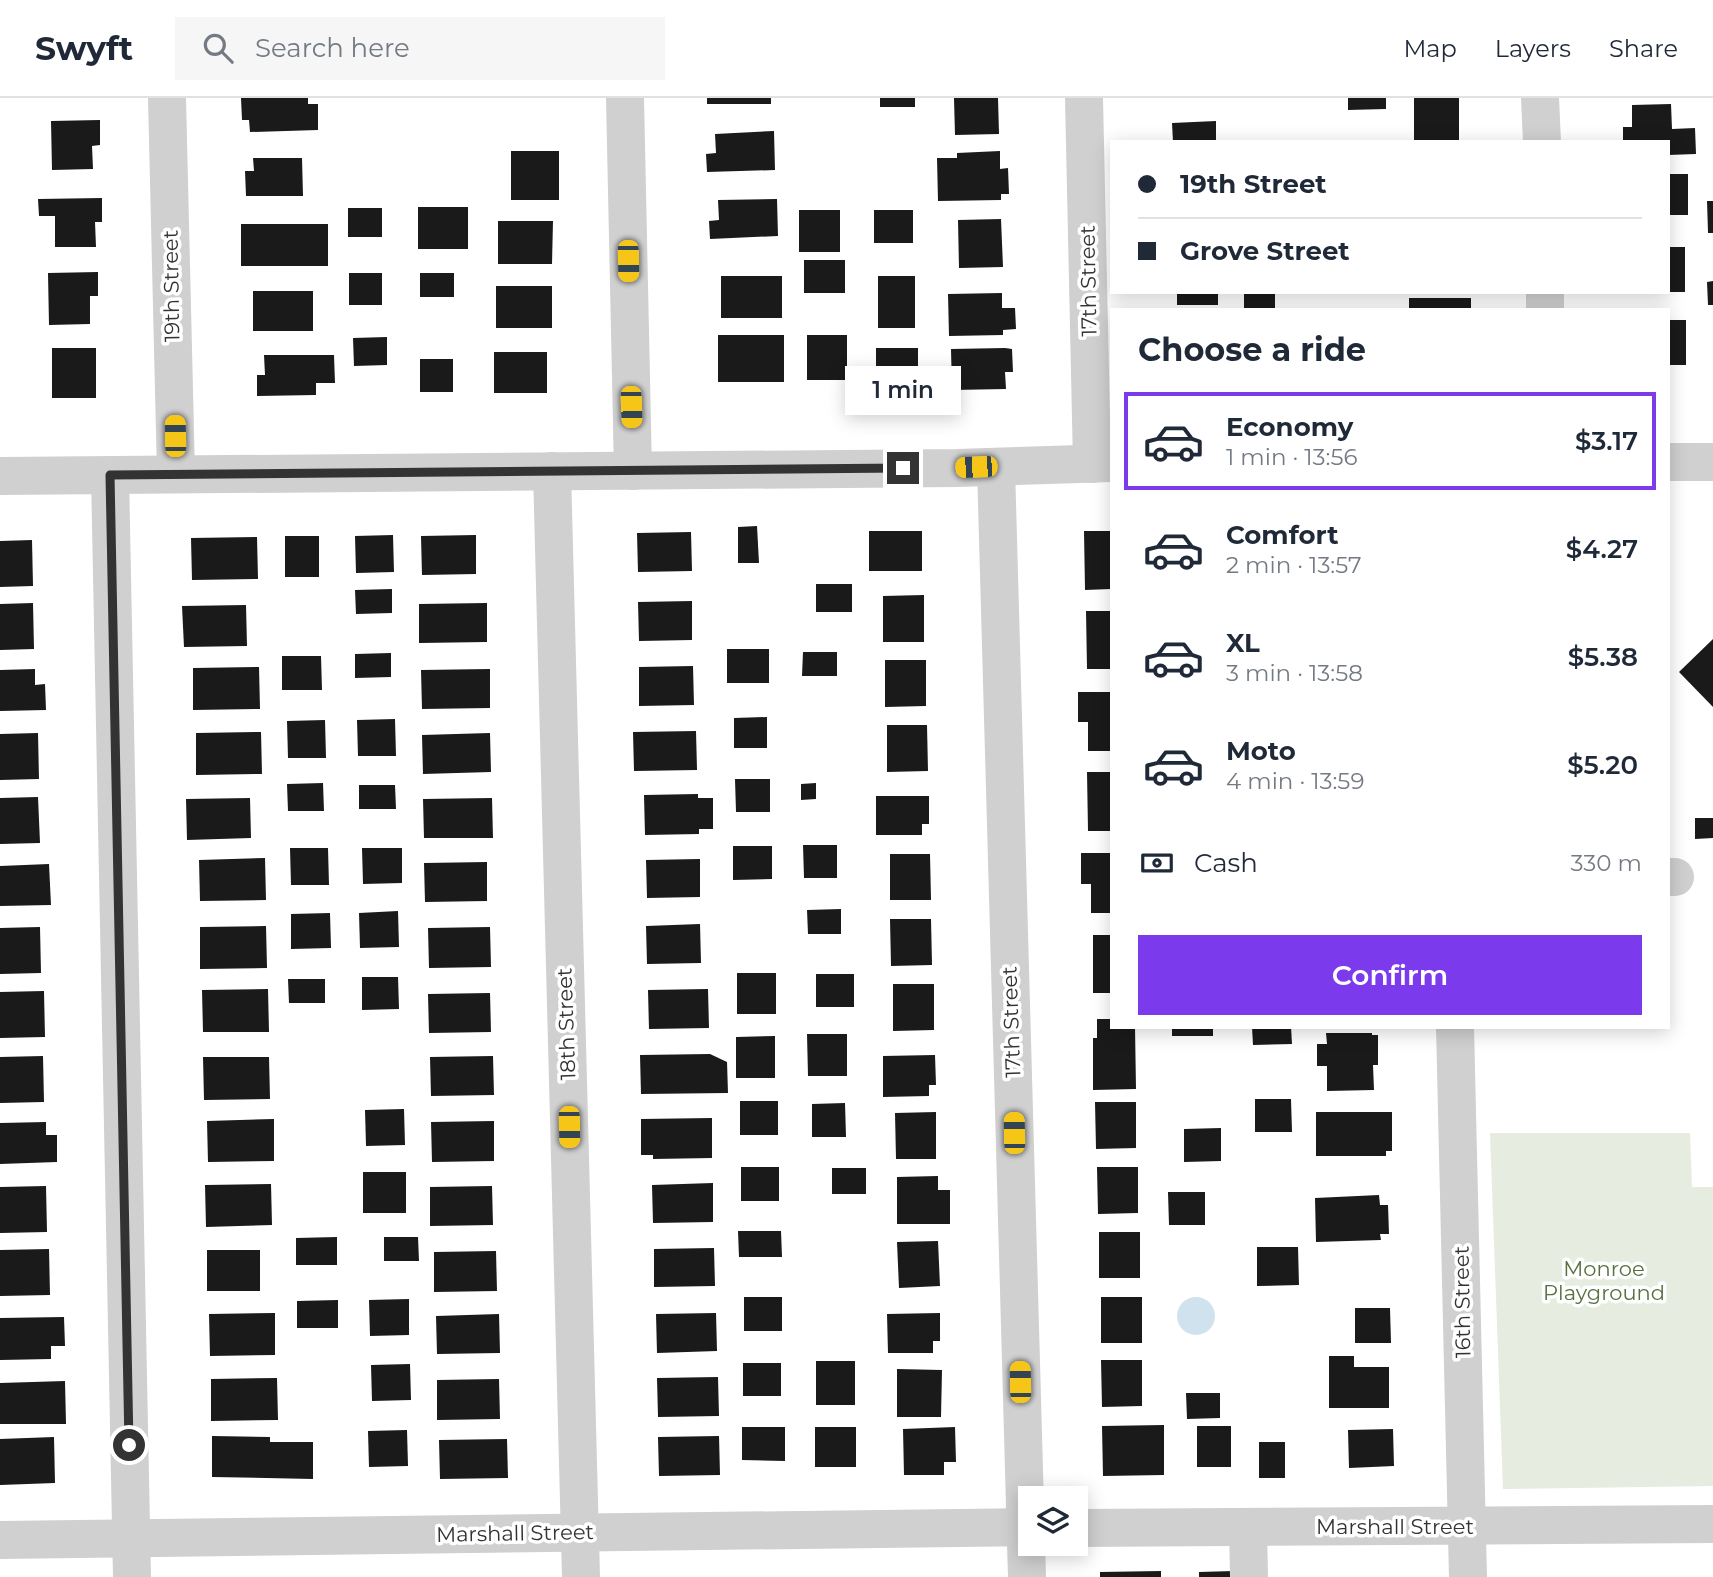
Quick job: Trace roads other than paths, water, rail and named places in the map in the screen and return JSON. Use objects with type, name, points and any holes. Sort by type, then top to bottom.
[{"type":"street","name":"19th Street","points":[[167,98],[176,474]]},
{"type":"street","points":[[625,98],[633,471]]},
{"type":"street","name":"17th Street","points":[[1084,98],[1101,463]]},
{"type":"street","points":[[1541,98],[1542,140]]},
{"type":"street","points":[[1670,462],[1713,462]]},
{"type":"street","points":[[0,476],[996,467],[1101,463]]},
{"type":"street","name":"17th Street","points":[[996,467],[1027,1486]]},
{"type":"street","name":"18th Street","points":[[552,471],[581,1577]]},
{"type":"street","points":[[110,475],[132,1577]]},
{"type":"street","name":"16th Street","points":[[1455,1029],[1468,1577]]},
{"type":"street","name":"Marshall Street","points":[[1088,1528],[1713,1524]]},
{"type":"street","name":"Marshall Street","points":[[0,1540],[1018,1528]]},
{"type":"street","points":[[1248,1528],[1249,1577]]},
{"type":"street","name":"17th Street","points":[[1027,1556],[1027,1577]]},
{"type":"water","points":[[1196,1297],[1210,1302],[1215,1316],[1210,1330],[1196,1335],[1182,1330],[1177,1316],[1182,1302]]},
{"type":"park label","name":"Monroe Playground","points":[[1604,1280]]}]
